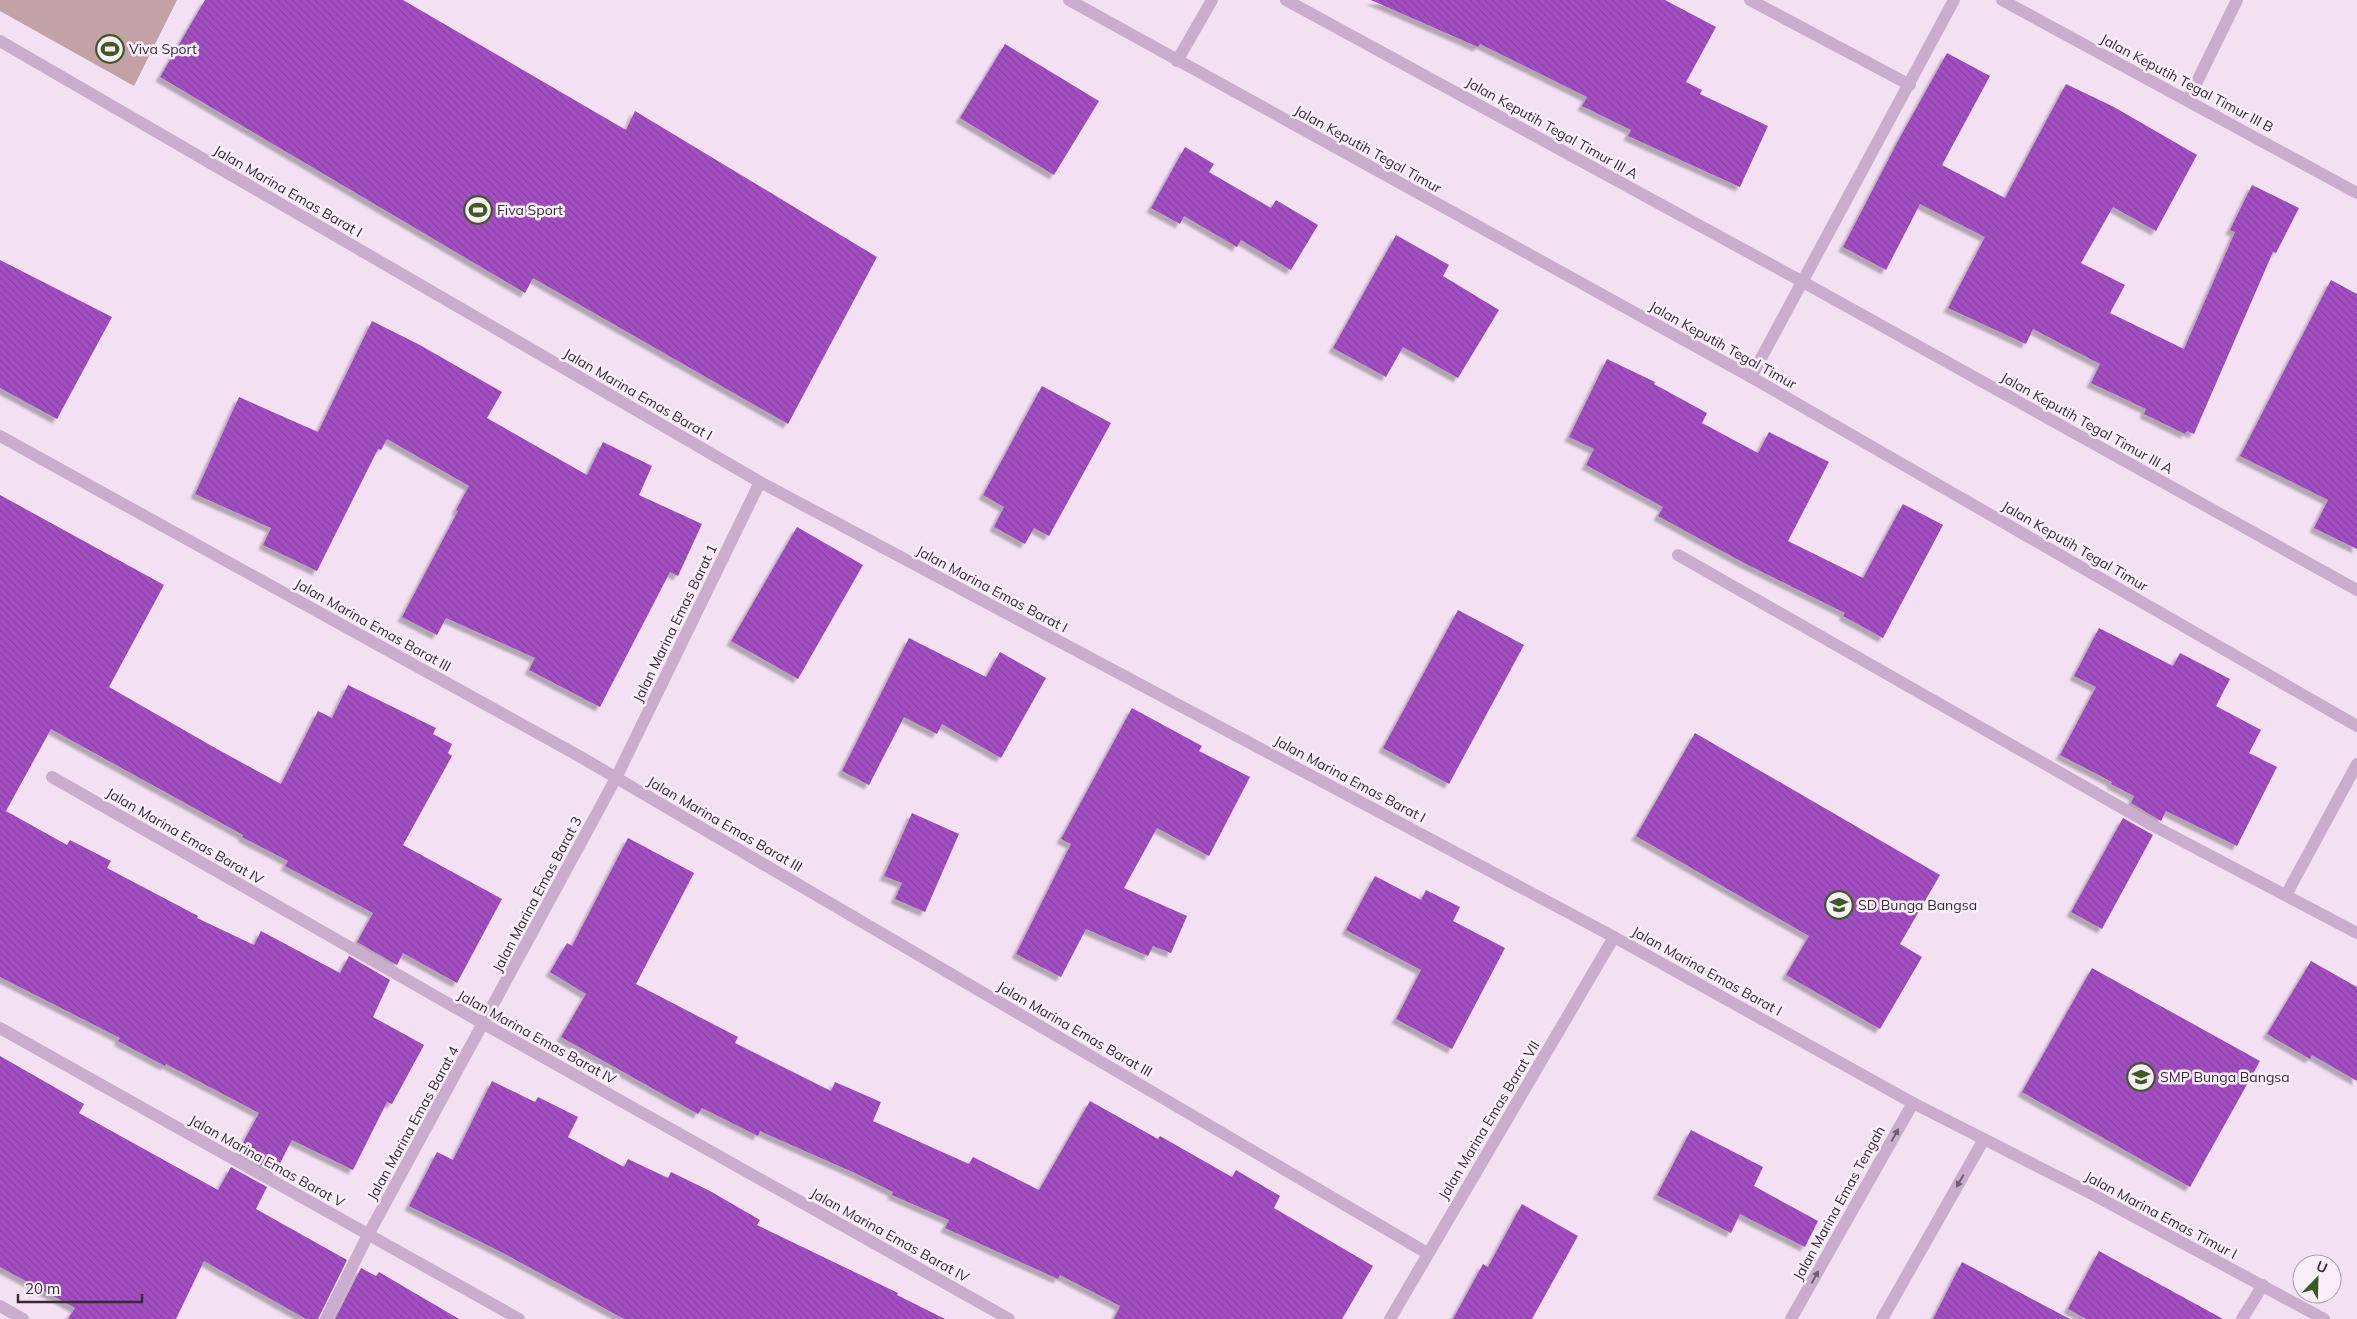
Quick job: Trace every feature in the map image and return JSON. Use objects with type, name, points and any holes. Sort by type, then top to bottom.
[{"type":"street","name":"Jalan Keputih Tegal Timur","points":[[1069,0],[1751,377],[2357,726]]},
{"type":"street","points":[[1177,61],[1212,0]]},
{"type":"street","name":"Jalan Keputih Tegal Timur III A","points":[[1286,0],[1803,282],[2357,590]]},
{"type":"street","points":[[1750,0],[1910,85]]},
{"type":"street","points":[[1751,377],[1910,85],[1954,0]]},
{"type":"street","name":"Jalan Keputih Tegal Timur III B","points":[[2002,0],[2357,193]]},
{"type":"street","points":[[2188,100],[2237,0]]},
{"type":"street","name":"Jalan Marina Emas Barat I","points":[[0,42],[760,482],[1614,937],[1913,1103],[1984,1139]]},
{"type":"street","name":"Jalan Marina Emas Barat III","points":[[0,436],[616,778],[1427,1253]]},
{"type":"street","name":"Jalan Marina Emas Barat 1","points":[[616,778],[760,482]]},
{"type":"street","points":[[1678,555],[2152,824],[2357,933]]},
{"type":"street","points":[[2286,895],[2357,764]]},
{"type":"street","name":"Jalan Marina Emas Barat IV","points":[[52,777],[484,1024],[1009,1319]]},
{"type":"street","name":"Jalan Marina Emas Barat 3","points":[[484,1024],[616,778]]},
{"type":"street","name":"Jalan Marina Emas Barat VII","points":[[1390,1319],[1614,937]]},
{"type":"street","name":"Jalan Marina Emas Barat 4","points":[[326,1319],[368,1236],[484,1024]]},
{"type":"street","name":"Jalan Marina Emas Barat V","points":[[0,1028],[519,1319]]},
{"type":"street","name":"Jalan Marina Emas Tengah","points":[[1790,1319],[1913,1103]]},
{"type":"street","points":[[1882,1319],[1984,1139]]},
{"type":"street","name":"Jalan Marina Emas Timur I","points":[[1984,1139],[2324,1319]]},
{"type":"street","points":[[2242,1319],[2263,1286]]},
{"type":"street","points":[[0,1306],[23,1319]]},
{"type":"shaded area","name":"Viva Sport","points":[[0,0],[177,0],[134,86],[0,11]]},
{"type":"building","points":[[205,0],[403,0],[626,130],[635,111],[877,257],[788,424],[533,278],[525,293],[160,77]]},
{"type":"building","points":[[1371,0],[1665,0],[1716,27],[1686,82],[1702,90],[1700,94],[1768,126],[1740,187],[1628,136],[1631,130],[1582,106],[1587,97],[1480,44],[1478,47]]},
{"type":"building","points":[[1005,44],[1099,101],[1054,175],[960,118]]},
{"type":"building","points":[[1947,53],[1990,76],[1942,165],[2005,198],[2066,84],[2114,107],[2197,155],[2156,231],[2113,207],[2081,263],[2125,285],[2110,313],[2184,349],[2235,232],[2230,230],[2252,185],[2299,208],[2276,253],[2273,252],[2194,434],[2187,431],[2185,434],[2144,414],[2146,409],[2091,383],[2100,364],[2033,329],[2026,344],[1948,308],[1985,237],[1920,204],[1886,270],[1843,247],[1898,141]]},
{"type":"building","points":[[1185,147],[1214,164],[1209,172],[1271,208],[1276,200],[1318,225],[1291,270],[1241,240],[1237,247],[1184,216],[1180,224],[1151,208]]},
{"type":"building","points":[[1396,235],[1449,265],[1443,276],[1499,310],[1458,378],[1403,347],[1386,377],[1333,348]]},
{"type":"building","points":[[0,260],[112,317],[57,419],[0,388]]},
{"type":"building","points":[[2331,280],[2357,294],[2357,549],[2314,528],[2328,500],[2240,456]]},
{"type":"building","points":[[372,321],[418,344],[502,392],[487,418],[587,475],[603,442],[652,466],[639,495],[702,524],[678,576],[670,572],[600,707],[529,670],[535,658],[446,618],[437,635],[402,617],[458,511],[456,510],[469,486],[387,439],[381,450],[378,449],[317,571],[263,545],[271,528],[195,494],[239,397],[318,432]]},
{"type":"building","points":[[1607,359],[1655,382],[1654,384],[1707,413],[1702,423],[1758,453],[1769,432],[1829,462],[1788,541],[1863,578],[1903,504],[1943,525],[1883,638],[1843,616],[1845,613],[1744,563],[1658,516],[1663,507],[1586,465],[1594,449],[1569,437]]},
{"type":"building","points":[[1042,386],[1111,423],[1049,536],[1034,528],[1025,544],[994,527],[1004,507],[983,495]]},
{"type":"building","points":[[0,495],[164,585],[109,687],[217,749],[281,784],[318,711],[332,718],[348,685],[436,728],[433,734],[452,744],[448,753],[452,756],[403,845],[502,899],[457,983],[403,953],[397,965],[357,942],[373,913],[285,866],[288,861],[242,837],[243,835],[51,729],[6,811],[67,845],[70,840],[111,861],[107,868],[198,916],[197,918],[254,945],[261,931],[340,973],[349,956],[390,980],[373,1017],[424,1045],[392,1104],[387,1102],[353,1170],[292,1140],[275,1173],[238,1152],[259,1113],[166,1064],[165,1066],[118,1041],[120,1038],[0,977]]},
{"type":"building","points":[[797,527],[863,565],[798,679],[731,641]]},
{"type":"building","points":[[1458,610],[1524,645],[1449,784],[1383,748]]},
{"type":"building","points":[[2099,628],[2173,666],[2180,653],[2230,679],[2216,706],[2261,730],[2249,753],[2277,767],[2237,846],[2166,811],[2161,821],[2131,803],[2134,796],[2111,784],[2112,782],[2060,755],[2096,687],[2074,676]]},
{"type":"building","points":[[909,638],[986,677],[1000,652],[1046,678],[1001,758],[942,724],[937,734],[904,717],[869,785],[842,771]]},
{"type":"building","points":[[1132,708],[1202,746],[1199,751],[1250,777],[1209,856],[1157,828],[1124,888],[1187,916],[1171,953],[1153,946],[1148,956],[1086,929],[1061,977],[1016,954],[1071,844],[1061,839]]},
{"type":"building","name":"SD Bunga Bangsa","points":[[1695,733],[1940,875],[1900,944],[1922,957],[1880,1029],[1786,975],[1809,936],[1636,836]]},
{"type":"building","points":[[912,813],[959,834],[925,912],[895,899],[902,883],[884,876]]},
{"type":"building","points":[[2123,818],[2153,835],[2102,929],[2071,912]]},
{"type":"building","points":[[628,838],[694,873],[636,984],[738,1037],[735,1043],[831,1091],[835,1082],[881,1102],[873,1121],[969,1164],[973,1157],[1039,1190],[1090,1101],[1158,1139],[1160,1136],[1232,1177],[1236,1170],[1280,1196],[1274,1208],[1373,1266],[1342,1319],[1114,1319],[1120,1306],[1060,1275],[1058,1279],[945,1228],[949,1220],[892,1195],[893,1192],[857,1174],[760,1131],[758,1136],[702,1108],[698,1114],[561,1037],[586,994],[550,972],[567,943],[572,946]]},
{"type":"building","points":[[1375,876],[1421,900],[1426,890],[1460,907],[1453,921],[1505,948],[1452,1049],[1396,1019],[1421,970],[1346,930]]},
{"type":"building","points":[[2311,961],[2357,987],[2357,1081],[2312,1055],[2310,1059],[2267,1034]]},
{"type":"building","name":"SMP Bunga Bangsa","points":[[2092,968],[2260,1061],[2190,1187],[2022,1092]]},
{"type":"building","points":[[0,1056],[84,1104],[79,1113],[218,1190],[231,1167],[267,1187],[256,1209],[347,1260],[318,1319],[306,1319],[204,1261],[176,1319],[68,1319],[75,1308],[0,1267]]},
{"type":"building","points":[[492,1081],[535,1102],[538,1097],[578,1117],[568,1137],[624,1167],[628,1159],[668,1178],[671,1172],[710,1191],[760,1220],[757,1225],[898,1293],[897,1295],[945,1319],[624,1319],[503,1253],[409,1206],[437,1152],[453,1160]]},
{"type":"building","points":[[1691,1130],[1763,1167],[1754,1186],[1818,1221],[1805,1247],[1740,1214],[1731,1233],[1657,1195]]},
{"type":"building","points":[[1522,1204],[1578,1236],[1532,1319],[1453,1319],[1483,1264],[1488,1267]]},
{"type":"building","points":[[2099,1251],[2223,1319],[2086,1319],[2068,1309]]},
{"type":"building","points":[[1962,1262],[2070,1319],[1933,1319]]},
{"type":"building","points":[[361,1268],[376,1276],[379,1272],[459,1319],[335,1319]]},
{"type":"place","name":"Viva Sport","points":[[110,49]]},
{"type":"place","name":"Fiva Sport","points":[[478,210]]},
{"type":"place","name":"SD Bunga Bangsa","points":[[1839,905]]},
{"type":"place","name":"SMP Bunga Bangsa","points":[[2141,1077]]}]
